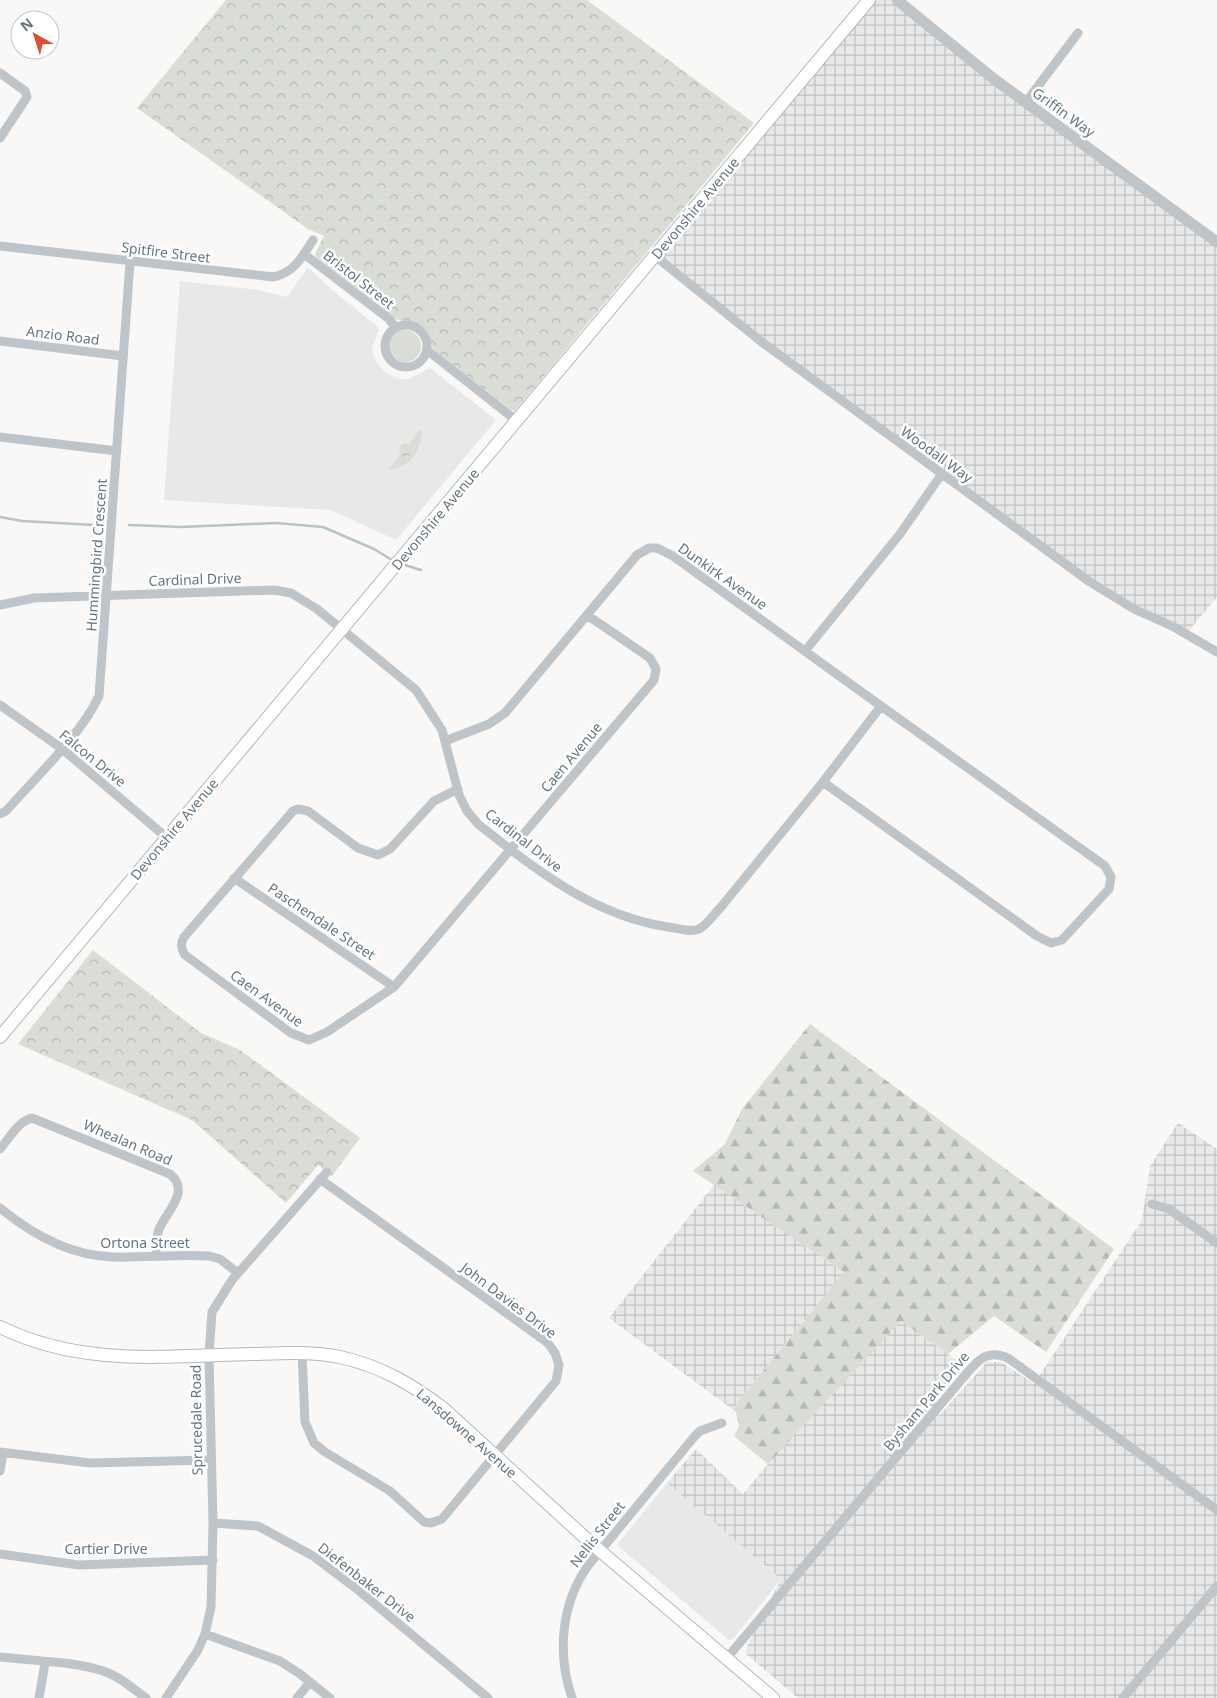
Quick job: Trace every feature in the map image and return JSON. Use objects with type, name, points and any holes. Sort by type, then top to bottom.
[{"type":"main road","name":"Devonshire Avenue","points":[[0,1037],[166,836],[343,629],[869,0]]},
{"type":"main road","name":"Lansdowne Avenue","points":[[0,1327],[52,1347],[89,1355],[128,1357],[302,1354],[330,1356],[357,1362],[402,1380],[444,1409],[601,1551],[773,1698]]},
{"type":"street","name":"Griffin Way","points":[[897,0],[994,79],[1217,242]]},
{"type":"street","points":[[1026,102],[1078,33]]},
{"type":"street","points":[[0,73],[25,91],[27,97],[0,138]]},
{"type":"street","name":"Spitfire Street","points":[[0,246],[273,277],[292,269],[313,240]]},
{"type":"street","name":"Bristol Street","points":[[304,254],[389,319],[396,328]]},
{"type":"street","name":"Woodall Way","points":[[655,256],[763,343],[1090,582],[1134,609],[1174,627],[1217,652]]},
{"type":"street","name":"Hummingbird Crescent","points":[[0,814],[6,811],[61,748],[94,707],[99,696],[130,262]]},
{"type":"street","name":"Bristol Street","points":[[408,325],[416,327],[426,338],[427,350],[421,362],[415,366],[400,367],[393,364],[384,352],[386,337],[396,328],[408,325]]},
{"type":"street","name":"Anzio Road","points":[[0,341],[123,356]]},
{"type":"street","name":"Bristol Street","points":[[427,350],[517,421]]},
{"type":"street","points":[[0,437],[117,451]]},
{"type":"street","points":[[823,782],[1037,936],[1051,943],[1062,940],[1109,889],[1111,877],[1105,866],[805,651],[900,534],[941,474]]},
{"type":"street","name":"Dunkirk Avenue","points":[[446,741],[490,724],[502,717],[637,554],[649,548],[657,548],[710,581],[805,651]]},
{"type":"street","name":"Cardinal Drive","points":[[0,605],[34,598],[280,590],[300,597],[343,629],[416,690],[431,711],[446,741],[458,789],[472,817],[511,850],[564,888],[593,905],[648,924],[691,930],[699,929],[721,907],[823,782],[881,706]]},
{"type":"street","name":"Caen Avenue","points":[[458,789],[434,801],[390,849],[378,855],[358,848],[308,811],[296,809],[286,817],[184,937],[182,942],[185,955],[291,1033],[309,1040],[316,1038],[394,987],[650,685],[656,674],[656,669],[650,658],[587,615]]},
{"type":"street","name":"Falcon Drive","points":[[0,705],[61,748],[166,836]]},
{"type":"street","name":"Paschendale Street","points":[[234,878],[394,987]]},
{"type":"street","name":"Whealan Road","points":[[0,1149],[20,1125],[32,1118],[170,1174],[177,1182],[179,1194],[159,1230],[156,1256]]},
{"type":"street","name":"Sprucedale Road","points":[[166,1698],[190,1663],[205,1634],[212,1599],[214,1560],[210,1460],[209,1355],[210,1323],[214,1307],[238,1273],[327,1172]]},
{"type":"street","name":"John Davies Drive","points":[[302,1354],[305,1422],[310,1437],[325,1452],[393,1493],[424,1522],[431,1524],[442,1519],[496,1456],[556,1381],[559,1365],[555,1352],[548,1344],[320,1179]]},
{"type":"street","points":[[1152,1204],[1169,1209],[1217,1243]]},
{"type":"street","name":"Ortona Street","points":[[0,1208],[30,1230],[65,1248],[105,1257],[209,1256],[220,1259],[238,1273]]},
{"type":"street","name":"Bysham Park Drive","points":[[726,1659],[971,1368],[980,1358],[988,1354],[999,1354],[1008,1358],[1217,1510]]},
{"type":"street","name":"Nellis Street","points":[[572,1698],[564,1654],[566,1620],[577,1583],[700,1431],[722,1423]]},
{"type":"street","points":[[0,1471],[1,1453],[90,1463],[210,1460]]},
{"type":"street","name":"Diefenbaker Drive","points":[[213,1523],[251,1524],[264,1528],[312,1556],[358,1590],[478,1695],[488,1698]]},
{"type":"street","name":"Cartier Drive","points":[[0,1554],[79,1565],[214,1560]]},
{"type":"street","points":[[1123,1698],[1217,1586]]},
{"type":"street","points":[[205,1634],[280,1661],[330,1698]]},
{"type":"street","points":[[0,1657],[104,1671],[118,1678],[146,1698]]},
{"type":"street","points":[[39,1698],[45,1663]]},
{"type":"street","points":[[297,1698],[310,1682]]},
{"type":"shaded area","points":[[869,0],[899,0],[1217,242],[1217,597],[1186,634],[1134,609],[763,343],[655,256]]},
{"type":"shaded area","points":[[308,267],[331,289],[378,327],[379,330],[372,346],[373,353],[377,363],[386,373],[399,379],[409,379],[430,368],[496,420],[396,540],[331,510],[164,500],[180,281],[258,290],[287,297]]},
{"type":"shaded area","points":[[1178,1123],[1217,1149],[1217,1698],[798,1698],[746,1654],[748,1644],[781,1579],[667,1483],[696,1449],[743,1494],[768,1464],[901,1320],[964,1366],[937,1399],[939,1416],[987,1362],[1001,1362],[1034,1384],[1142,1220],[1150,1166]]},
{"type":"shaded area","points":[[714,1185],[844,1272],[732,1409],[609,1318]]},
{"type":"shaded area","points":[[667,1483],[781,1579],[733,1639],[729,1640],[617,1545]]},
{"type":"green space","points":[[226,0],[587,0],[754,123],[515,411],[511,410],[438,353],[432,347],[424,328],[414,323],[394,319],[317,258],[315,254],[324,236],[308,229],[137,108]]},
{"type":"green space","points":[[405,330],[417,334],[421,346],[417,358],[405,362],[393,358],[389,346],[393,334]]},
{"type":"green space","points":[[420,430],[422,431],[421,439],[413,457],[403,466],[389,470],[401,454],[407,458],[414,449],[409,444]]},
{"type":"green space","points":[[406,443],[411,445],[413,450],[411,455],[406,457],[401,455],[399,450],[401,445]]},
{"type":"green space","points":[[93,950],[201,1033],[240,1050],[360,1138],[332,1176],[318,1165],[286,1203],[192,1120],[18,1044]]},
{"type":"green space","points":[[810,1024],[1114,1249],[1046,1352],[994,1316],[948,1354],[901,1321],[768,1464],[734,1436],[739,1426],[736,1412],[732,1409],[844,1272],[693,1171],[725,1144],[742,1109]]},
{"type":"waterway","points":[[0,517],[22,521],[94,525]]},
{"type":"waterway","points":[[129,525],[182,527],[276,523],[323,527],[374,549],[392,560]]},
{"type":"waterway","points":[[405,565],[421,570]]}]
